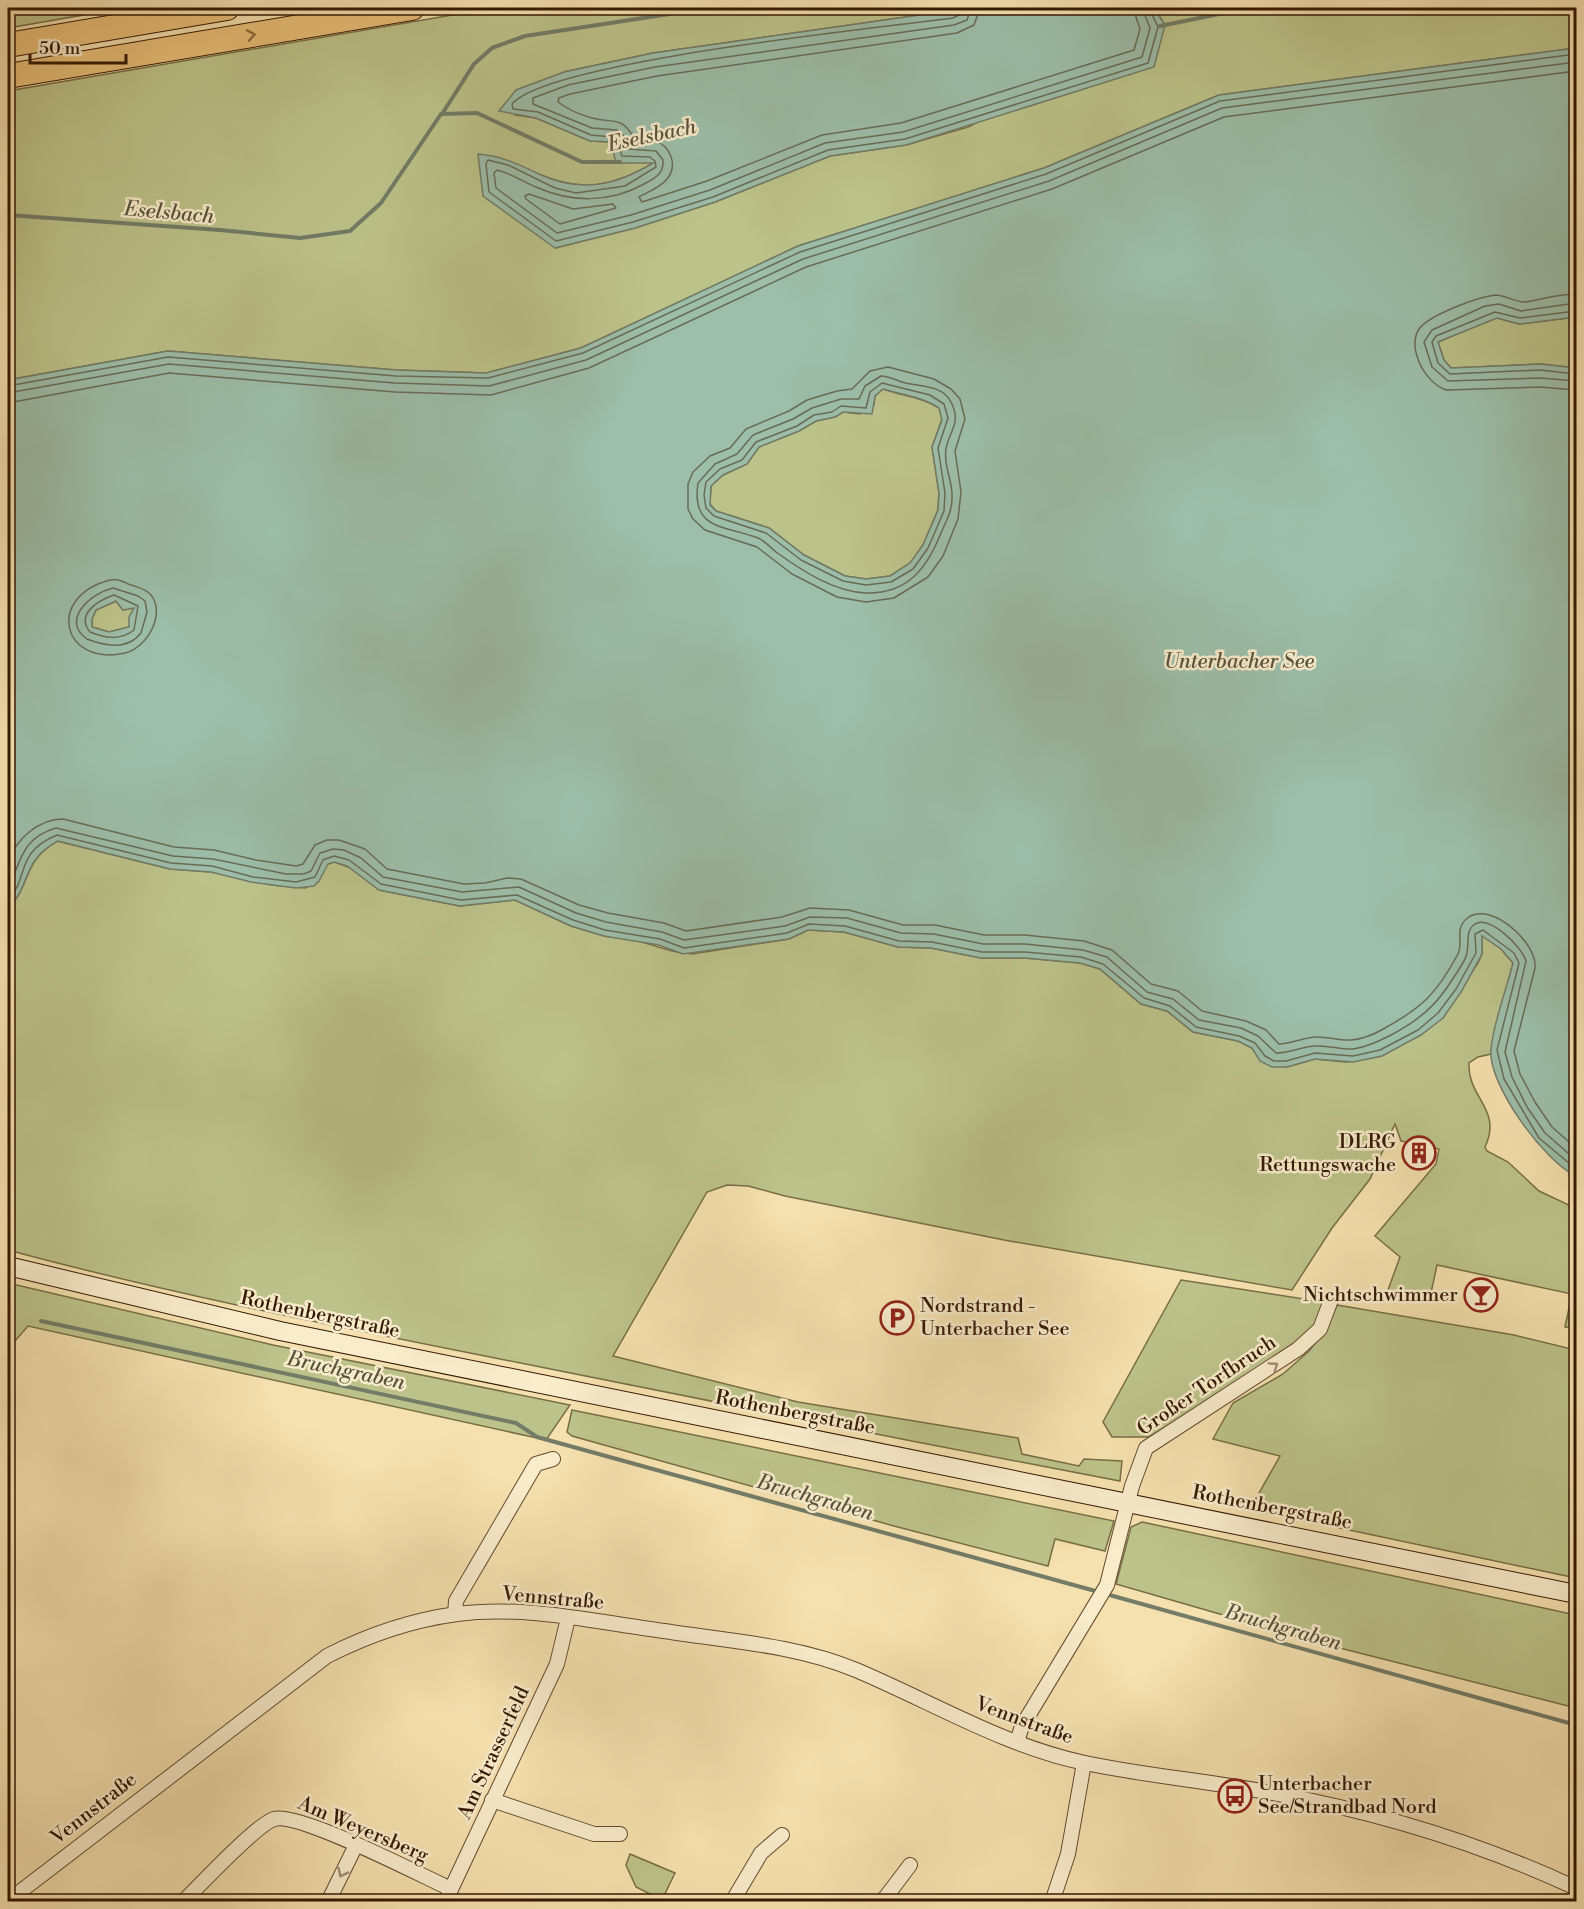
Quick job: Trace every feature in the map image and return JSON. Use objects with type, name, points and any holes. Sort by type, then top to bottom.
[{"type":"highway","points":[[8,45],[227,8]]},
{"type":"highway","points":[[8,76],[412,8]]},
{"type":"main road","name":"Rothenbergstraße","points":[[8,1266],[280,1331],[1576,1594]]},
{"type":"street","name":"Großer Torfbruch","points":[[1017,1742],[1022,1726],[1107,1585],[1146,1448],[1248,1384],[1298,1349],[1320,1329],[1331,1300]]},
{"type":"street","points":[[455,1614],[456,1601],[536,1464],[553,1459]]},
{"type":"street","name":"Vennstraße","points":[[8,1901],[327,1656],[360,1639],[455,1614],[519,1613],[568,1618],[810,1655],[854,1669],[1017,1742],[1084,1763],[1273,1793],[1424,1828],[1529,1866],[1576,1888]]},
{"type":"street","name":"Am Strasserfeld","points":[[448,1895],[557,1664],[568,1618]]},
{"type":"street","points":[[1052,1902],[1068,1854],[1084,1763]]},
{"type":"street","points":[[492,1800],[594,1834],[620,1834]]},
{"type":"street","name":"Am Weyersberg","points":[[183,1902],[265,1823],[274,1818],[285,1817],[356,1845],[448,1895]]},
{"type":"street","points":[[732,1902],[761,1853],[782,1835]]},
{"type":"street","points":[[328,1902],[356,1845]]},
{"type":"street","points":[[882,1902],[910,1865]]},
{"type":"green space","points":[[8,8],[124,8],[8,28]]},
{"type":"green space","points":[[493,8],[969,8],[653,53],[564,72],[515,115],[536,118],[590,141],[612,142],[654,163],[625,178],[598,185],[570,184],[538,174],[555,248],[635,228],[715,202],[830,156],[906,145],[968,127],[1165,25],[1154,8],[1576,8],[1576,48],[1219,95],[1044,168],[798,246],[581,348],[486,373],[396,370],[168,351],[8,380],[8,91]]},
{"type":"green space","points":[[1576,317],[1576,368],[1541,364],[1451,368],[1444,360],[1438,342],[1488,319],[1497,318],[1519,324]]},
{"type":"green space","points":[[883,389],[932,404],[939,408],[942,419],[932,447],[939,493],[938,510],[923,545],[910,564],[890,576],[866,579],[845,576],[804,555],[769,528],[716,511],[710,504],[711,486],[723,475],[747,464],[759,447],[799,431],[816,421],[835,417],[843,412],[860,414],[874,405],[875,396]]},
{"type":"green space","points":[[116,601],[123,610],[135,608],[129,627],[109,632],[92,627],[92,619],[96,610]]},
{"type":"green space","points":[[57,841],[170,869],[211,872],[272,885],[306,888],[328,864],[334,862],[354,869],[379,890],[460,906],[515,900],[571,926],[604,936],[635,940],[672,951],[692,954],[789,939],[808,930],[844,932],[898,947],[931,948],[981,958],[1025,958],[1080,963],[1100,969],[1141,1004],[1167,1011],[1193,1032],[1238,1041],[1252,1048],[1261,1061],[1287,1067],[1315,1059],[1346,1062],[1382,1056],[1443,1018],[1478,963],[1482,954],[1482,935],[1501,949],[1513,963],[1491,1054],[1478,1057],[1469,1063],[1473,1086],[1490,1123],[1485,1147],[1487,1151],[1508,1162],[1539,1191],[1567,1204],[1576,1213],[1576,1329],[1565,1327],[1572,1294],[1437,1265],[1429,1302],[1393,1295],[1388,1290],[1400,1257],[1375,1236],[1436,1164],[1439,1149],[1401,1141],[1395,1124],[1370,1179],[1332,1228],[1292,1290],[1004,1240],[785,1196],[748,1186],[727,1185],[707,1192],[613,1356],[798,1402],[1018,1438],[1022,1454],[1079,1466],[1084,1459],[1122,1461],[1120,1481],[296,1318],[8,1250],[8,909],[21,891],[32,865],[46,849]]},
{"type":"green space","points":[[1181,1280],[1324,1302],[1317,1325],[1294,1347],[1217,1398],[1149,1437],[1112,1437],[1103,1422]]},
{"type":"green space","points":[[8,1283],[273,1345],[570,1405],[546,1440],[28,1326],[8,1349]]},
{"type":"green space","points":[[1337,1305],[1514,1335],[1576,1350],[1576,1578],[1250,1509],[1280,1456],[1213,1439],[1233,1403],[1283,1374],[1309,1351],[1327,1329]]},
{"type":"green space","points":[[572,1410],[1114,1521],[1105,1551],[1055,1539],[1048,1566],[894,1526],[572,1436],[567,1432]]},
{"type":"green space","points":[[1142,1522],[1576,1615],[1576,1708],[1320,1643],[1116,1584],[1131,1527]]},
{"type":"green space","points":[[630,1854],[675,1873],[662,1900],[636,1887],[626,1865]]},
{"type":"water","points":[[969,8],[1154,8],[1165,25],[1154,67],[906,145],[830,156],[715,202],[635,228],[555,248],[483,196],[478,154],[510,161],[554,180],[583,185],[611,182],[653,163],[616,163],[611,142],[590,141],[536,118],[499,111],[516,90],[564,72],[653,53]]},
{"type":"water","name":"Unterbacher See","points":[[1576,48],[1576,317],[1519,324],[1497,318],[1438,342],[1444,360],[1451,368],[1541,364],[1576,368],[1576,1176],[1563,1168],[1534,1139],[1498,1082],[1492,1064],[1491,1049],[1497,1016],[1513,963],[1501,949],[1482,936],[1482,954],[1461,992],[1443,1018],[1421,1035],[1382,1056],[1353,1062],[1315,1059],[1287,1067],[1272,1067],[1260,1061],[1252,1048],[1238,1041],[1193,1032],[1167,1011],[1141,1004],[1100,969],[1080,963],[1025,958],[981,958],[931,948],[898,947],[844,932],[808,930],[789,939],[683,954],[659,945],[604,936],[571,926],[515,900],[460,906],[379,890],[347,866],[334,862],[328,864],[314,886],[296,888],[251,882],[211,872],[170,869],[58,841],[46,849],[32,865],[21,891],[8,909],[8,380],[168,351],[396,370],[486,373],[581,348],[798,246],[1044,168],[1219,95]],"holes":[[[883,389],[933,404],[939,408],[942,420],[932,447],[939,493],[938,510],[923,545],[910,563],[890,576],[866,579],[845,576],[804,555],[769,528],[716,511],[710,505],[711,486],[723,475],[747,464],[759,447],[799,431],[816,421],[835,417],[843,412],[872,414],[875,396]],[[116,601],[123,610],[134,608],[129,617],[129,627],[109,632],[92,627],[92,619],[96,610]]]},
{"type":"waterway","points":[[442,114],[474,64],[492,48],[525,36],[709,8]]},
{"type":"waterway","name":"Eselsbach","points":[[1160,26],[1249,8]]},
{"type":"waterway","name":"Eselsbach","points":[[8,215],[300,238],[350,231],[381,203],[441,114],[477,113],[582,162],[620,162]]},
{"type":"waterway","name":"Bruchgraben","points":[[41,1321],[516,1423],[537,1437],[1099,1592]]},
{"type":"waterway","name":"Bruchgraben","points":[[1106,1594],[1576,1725]]},
{"type":"place","name":"DLRG Rettungswache","points":[[1419,1153]]},
{"type":"place","name":"Nichtschwimmer","points":[[1481,1295]]},
{"type":"place","name":"Nordstrand - Unterbacher See","points":[[897,1318]]},
{"type":"place","name":"Unterbacher See/Strandbad Nord","points":[[1235,1796]]}]
